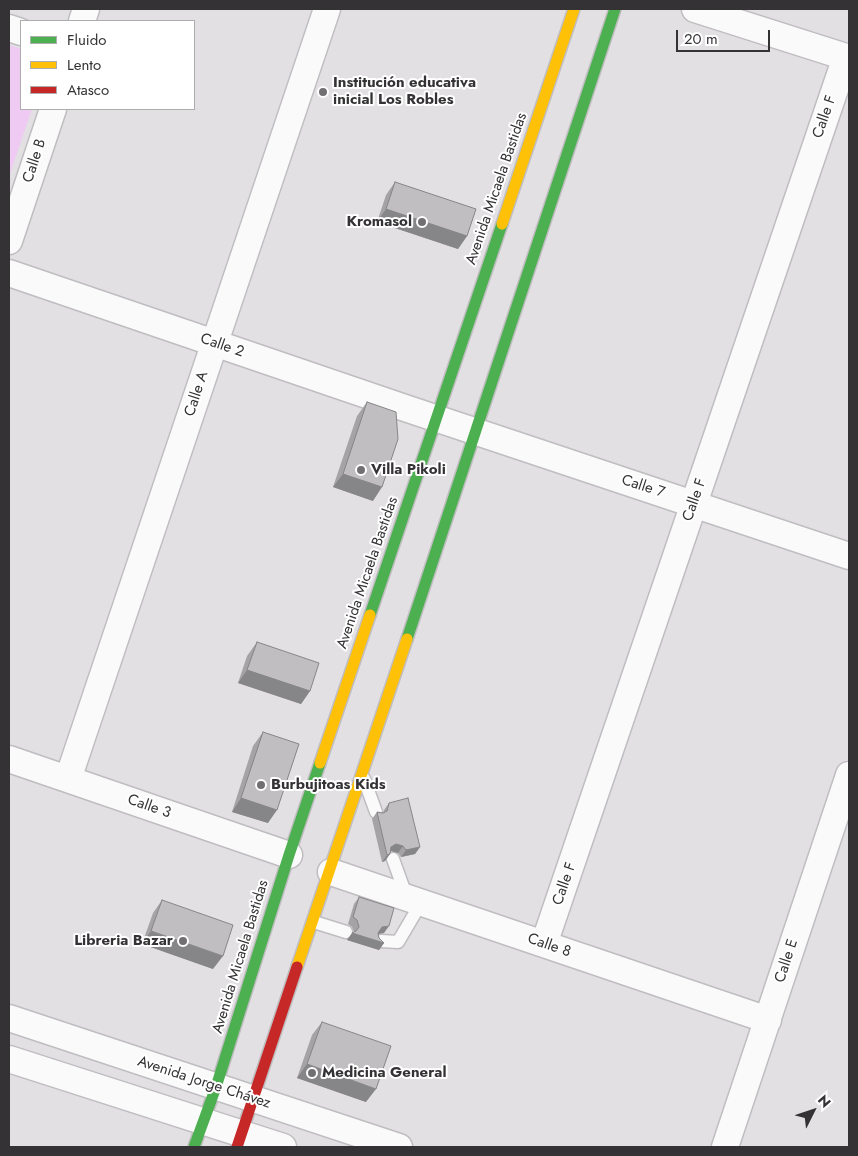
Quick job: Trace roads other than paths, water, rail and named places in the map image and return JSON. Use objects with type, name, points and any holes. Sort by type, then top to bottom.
[{"type":"street","name":"Calle A","points":[[68,779],[327,9]]},
{"type":"street","name":"Avenida Micaela Bastidas","points":[[194,1147],[216,1086],[288,855],[574,9]]},
{"type":"street","points":[[240,1141],[477,432],[615,9]]},
{"type":"street","points":[[695,9],[847,57]]},
{"type":"street","name":"Calle F","points":[[544,944],[847,57]]},
{"type":"street","name":"Calle B","points":[[9,241],[52,110]]},
{"type":"street","name":"Calle 2","points":[[9,273],[436,418]]},
{"type":"street","name":"Calle 7","points":[[436,418],[849,556]]},
{"type":"street","name":"Calle 3","points":[[9,759],[288,855]]},
{"type":"street","name":"Calle E","points":[[725,1147],[847,790]]},
{"type":"street","name":"Calle 8","points":[[331,872],[768,1020]]},
{"type":"street","name":"Avenida Jorge Chávez","points":[[9,1018],[399,1147]]},
{"type":"street","points":[[9,1059],[203,1120],[240,1141],[283,1147]]},
{"type":"lane","points":[[363,776],[376,812]]},
{"type":"lane","points":[[381,941],[398,942],[414,901],[393,859]]},
{"type":"lane","points":[[314,922],[346,932]]},
{"type":"place","name":"Institución educativa inicial Los Robles","points":[[323,92]]},
{"type":"place","name":"Kromasol","points":[[422,222]]},
{"type":"place","name":"Villa Pikoli","points":[[361,470]]},
{"type":"place","name":"Burbujitoas Kids","points":[[261,785]]},
{"type":"place","name":"Libreria Bazar","points":[[183,941]]},
{"type":"place","name":"Medicina General","points":[[312,1073]]}]
